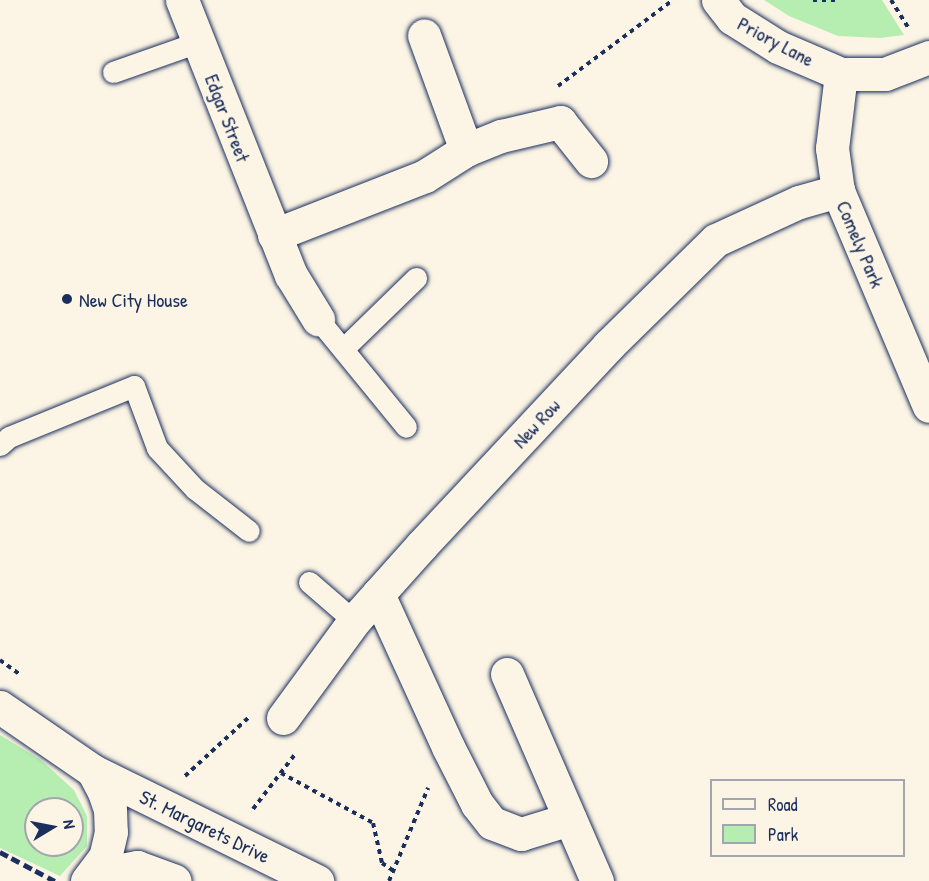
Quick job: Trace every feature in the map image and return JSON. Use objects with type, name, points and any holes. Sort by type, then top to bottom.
[{"type":"street","name":"Edgar Street","points":[[182,0],[291,275],[318,319]]},
{"type":"street","name":"Priory Lane","points":[[718,0],[732,18],[778,47],[841,74]]},
{"type":"street","points":[[424,35],[466,150]]},
{"type":"street","points":[[841,74],[885,74],[929,57]]},
{"type":"street","name":"Comely Park","points":[[841,74],[832,148],[838,191],[929,406]]},
{"type":"street","points":[[274,235],[425,176],[466,150],[501,136],[560,122],[591,161]]},
{"type":"street","name":"New Row","points":[[283,718],[354,621],[378,594],[608,346],[716,240],[799,202],[838,191]]},
{"type":"street","points":[[378,594],[448,747],[477,804],[492,823],[521,834],[570,819]]},
{"type":"street","points":[[507,674],[597,881]]},
{"type":"street","name":"St. Margarets Drive","points":[[0,707],[93,771],[317,881]]},
{"type":"street","points":[[90,878],[105,857],[111,821],[104,792],[93,771]]},
{"type":"street","points":[[90,878],[137,867],[176,881]]},
{"type":"lane","points":[[113,72],[198,42]]},
{"type":"lane","points":[[343,349],[416,278]]},
{"type":"lane","points":[[318,319],[406,427]]},
{"type":"lane","points":[[0,445],[9,437],[134,386],[158,448],[195,489],[249,531]]},
{"type":"lane","points":[[309,582],[354,621]]},
{"type":"path","points":[[551,92],[673,0]]},
{"type":"path","points":[[813,0],[840,0]]},
{"type":"path","points":[[0,660],[26,679]]},
{"type":"path","points":[[389,881],[448,747]]},
{"type":"path","points":[[281,773],[374,823],[382,863],[394,871]]},
{"type":"path","points":[[182,780],[191,785]]},
{"type":"green space","points":[[764,0],[882,0],[904,35],[880,38],[838,36],[789,16]]},
{"type":"green space","points":[[0,735],[41,760],[74,790],[78,797],[24,797],[24,857],[77,857],[60,876],[0,848]]},
{"type":"green space","points":[[84,810],[87,816],[87,846],[84,849]]},
{"type":"railway","points":[[0,852],[55,881]]},
{"type":"place","name":"New City House","points":[[67,299]]}]
